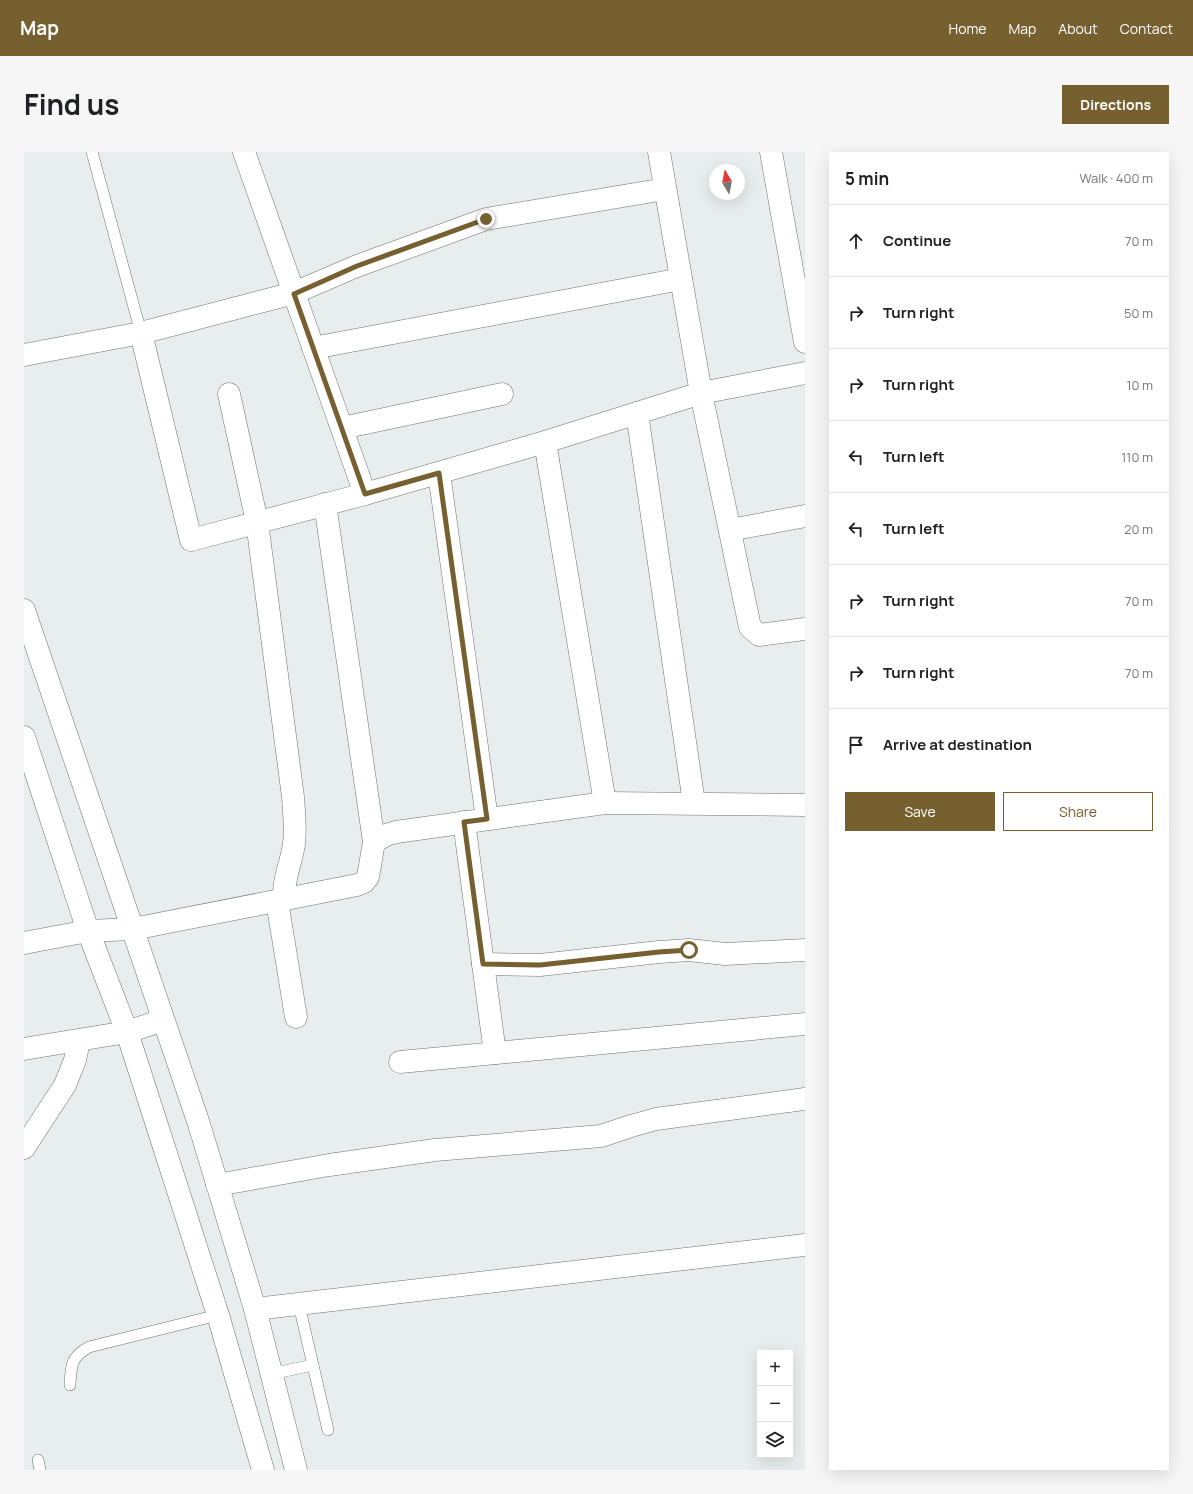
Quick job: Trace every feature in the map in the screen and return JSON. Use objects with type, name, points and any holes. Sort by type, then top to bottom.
[{"type":"street","points":[[244,152],[365,494]]},
{"type":"street","points":[[659,152],[701,393],[750,627],[759,635],[805,629]]},
{"type":"street","points":[[771,152],[805,342]]},
{"type":"street","points":[[24,355],[141,333],[294,294],[357,266],[486,219],[665,189]]},
{"type":"street","points":[[313,348],[681,279]]},
{"type":"street","points":[[141,333],[191,540],[439,473],[545,442],[701,393],[805,373]]},
{"type":"street","points":[[229,394],[257,522],[293,797],[295,823],[294,844],[280,900],[296,1018]]},
{"type":"street","points":[[342,428],[502,394]]},
{"type":"street","points":[[637,413],[694,803]]},
{"type":"street","points":[[545,442],[605,803]]},
{"type":"street","points":[[439,473],[487,819]]},
{"type":"street","points":[[24,943],[88,931],[133,929],[357,885],[364,882],[368,876],[374,842],[325,504]]},
{"type":"street","points":[[730,530],[805,516]]},
{"type":"street","points":[[24,610],[199,1124],[255,1309],[296,1470]]},
{"type":"street","points":[[24,737],[88,931],[127,1032],[218,1315],[263,1470]]},
{"type":"street","points":[[374,842],[386,835],[396,832],[605,803],[805,805]]},
{"type":"street","points":[[464,822],[495,1053]]},
{"type":"street","points":[[483,964],[540,965],[689,950],[725,954],[805,950]]},
{"type":"street","points":[[24,1049],[127,1032],[163,1020]]},
{"type":"street","points":[[400,1062],[805,1024]]},
{"type":"street","points":[[24,1148],[65,1085],[75,1060],[79,1041]]},
{"type":"street","points":[[217,1185],[329,1165],[435,1150],[601,1136],[656,1119],[805,1099]]},
{"type":"street","points":[[255,1309],[805,1245]]},
{"type":"lane","points":[[92,152],[141,333]]},
{"type":"lane","points":[[299,1304],[328,1430]]},
{"type":"lane","points":[[70,1385],[71,1364],[80,1352],[89,1347],[218,1315]]},
{"type":"lane","points":[[272,1374],[313,1365]]},
{"type":"route","points":[[486,219],[357,266],[294,294],[365,494],[439,473],[487,819],[464,822],[483,964],[540,965],[689,950]]}]
